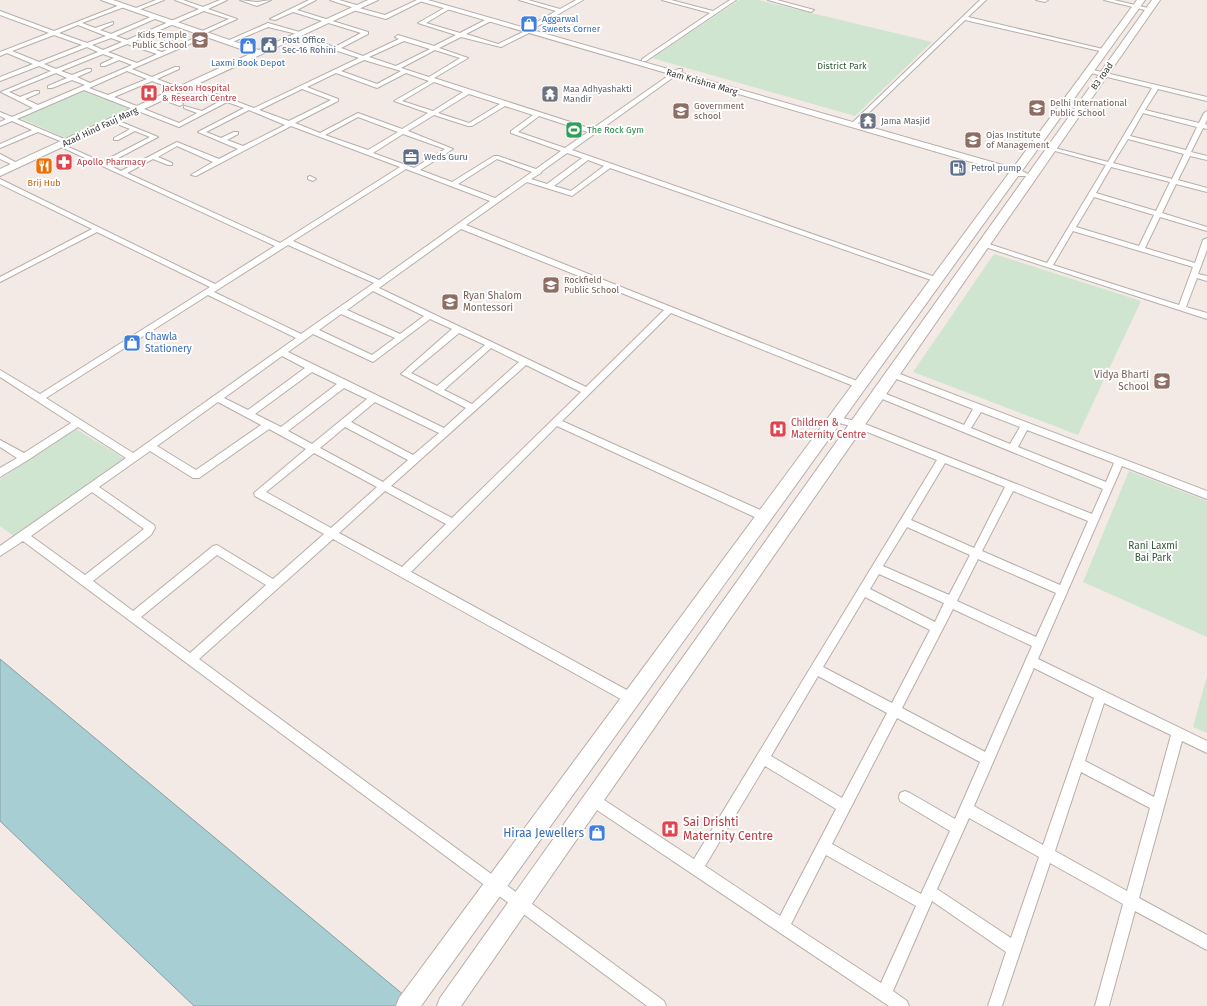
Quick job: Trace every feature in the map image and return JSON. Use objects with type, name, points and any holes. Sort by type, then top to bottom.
[{"type":"street","points":[[134,10],[161,0]]},
{"type":"street","points":[[0,124],[182,46],[234,19],[178,0]]},
{"type":"street","points":[[39,108],[4,92],[148,34],[224,0]]},
{"type":"street","points":[[243,0],[257,4],[268,0]]},
{"type":"street","points":[[273,19],[313,0]]},
{"type":"street","points":[[333,0],[386,18],[420,0]]},
{"type":"street","name":"Azad Hind Fauj Marg","points":[[0,173],[374,0]]},
{"type":"street","name":"Ram Krishna Marg","points":[[420,0],[488,20],[644,60],[678,72]]},
{"type":"street","name":"Ram Krishna Marg","points":[[435,0],[528,30],[1033,174]]},
{"type":"street","points":[[522,0],[561,11]]},
{"type":"street","points":[[448,8],[422,23],[500,46],[580,0]]},
{"type":"street","points":[[665,0],[714,13]]},
{"type":"street","points":[[644,60],[733,0]]},
{"type":"street","points":[[771,0],[811,10]]},
{"type":"street","points":[[856,123],[983,0]]},
{"type":"street","points":[[1039,0],[1045,0]]},
{"type":"street","points":[[1107,0],[1139,3],[1150,9]]},
{"type":"street","name":"B3 road","points":[[448,1006],[1156,0]]},
{"type":"street","points":[[0,54],[79,24],[114,2],[259,53]]},
{"type":"street","name":"B3 road","points":[[407,1006],[630,698],[1139,3]]},
{"type":"street","points":[[293,10],[366,33],[337,48]]},
{"type":"street","points":[[0,13],[137,65]]},
{"type":"street","points":[[0,79],[9,73],[38,64],[111,36],[155,17]]},
{"type":"street","points":[[964,18],[1104,50]]},
{"type":"street","points":[[397,68],[488,20]]},
{"type":"street","points":[[95,30],[111,23]]},
{"type":"street","points":[[79,24],[162,54]]},
{"type":"street","points":[[228,42],[268,25],[593,132]]},
{"type":"street","points":[[148,34],[154,36]]},
{"type":"street","points":[[244,149],[201,132],[365,58],[400,38],[435,48],[465,59],[397,101],[433,114],[471,124],[505,103]]},
{"type":"street","points":[[167,40],[182,46]]},
{"type":"street","points":[[51,50],[63,54]]},
{"type":"street","points":[[8,51],[72,78],[109,97],[179,125],[227,100]]},
{"type":"street","points":[[103,65],[120,58]]},
{"type":"street","points":[[109,97],[177,68]]},
{"type":"street","points":[[127,69],[181,90]]},
{"type":"street","points":[[50,87],[90,70]]},
{"type":"street","points":[[334,71],[377,86],[406,71]]},
{"type":"street","points":[[1089,71],[1207,99]]},
{"type":"street","points":[[0,552],[496,201],[528,180],[678,72]]},
{"type":"street","points":[[190,86],[496,201]]},
{"type":"street","points":[[194,175],[336,100],[302,87]]},
{"type":"street","points":[[1049,266],[1156,87]]},
{"type":"street","points":[[368,153],[469,91]]},
{"type":"street","points":[[20,99],[36,92]]},
{"type":"street","points":[[163,98],[202,113]]},
{"type":"street","points":[[1142,111],[1204,126]]},
{"type":"street","points":[[1141,249],[1187,153],[1204,126],[1207,113]]},
{"type":"street","points":[[0,114],[37,130],[102,164],[376,286],[429,316],[587,391]]},
{"type":"street","points":[[538,114],[513,132],[937,279]]},
{"type":"street","points":[[320,135],[358,115],[450,149],[414,170]]},
{"type":"street","points":[[102,164],[156,137],[114,121]]},
{"type":"street","points":[[116,139],[135,129]]},
{"type":"street","points":[[0,146],[37,130]]},
{"type":"street","points":[[221,140],[236,132]]},
{"type":"street","points":[[1126,137],[1207,158]]},
{"type":"street","points":[[122,173],[177,144],[218,162]]},
{"type":"street","points":[[1051,149],[1207,190]]},
{"type":"street","points":[[0,156],[17,165]]},
{"type":"street","points":[[153,157],[170,164]]},
{"type":"street","points":[[452,185],[496,157],[539,172]]},
{"type":"street","points":[[548,187],[587,158]]},
{"type":"street","points":[[528,180],[572,194],[608,166]]},
{"type":"street","points":[[40,398],[406,167]]},
{"type":"street","points":[[0,181],[97,229],[302,338]]},
{"type":"street","points":[[1092,194],[1207,229]]},
{"type":"street","points":[[461,226],[859,385]]},
{"type":"street","points":[[1071,228],[1197,266]]},
{"type":"street","points":[[0,280],[97,229]]},
{"type":"street","points":[[983,245],[1207,316]]},
{"type":"street","points":[[1182,308],[1206,245]]},
{"type":"street","points":[[1194,275],[1207,279]]},
{"type":"street","points":[[404,572],[670,309]]},
{"type":"street","points":[[341,311],[401,338]]},
{"type":"street","points":[[313,330],[372,359],[429,316]]},
{"type":"street","points":[[458,329],[405,374],[473,408]]},
{"type":"street","points":[[438,390],[490,345]]},
{"type":"street","points":[[282,353],[343,384],[445,432]]},
{"type":"street","points":[[191,659],[525,361]]},
{"type":"street","points":[[248,414],[312,368]]},
{"type":"street","points":[[0,373],[133,458]]},
{"type":"street","points":[[892,374],[1207,495]]},
{"type":"street","points":[[281,432],[343,384]]},
{"type":"street","points":[[878,394],[1108,487]]},
{"type":"street","points":[[218,398],[454,523]]},
{"type":"street","points":[[374,398],[259,493],[630,698]]},
{"type":"street","points":[[966,429],[979,407]]},
{"type":"street","points":[[834,419],[857,424],[1094,520]]},
{"type":"street","points":[[556,422],[763,516]]},
{"type":"street","points":[[0,473],[78,423]]},
{"type":"street","points":[[345,423],[414,460]]},
{"type":"street","points":[[150,446],[196,474],[268,425]]},
{"type":"street","points":[[1013,448],[1024,425]]},
{"type":"street","points":[[0,443],[25,458]]},
{"type":"street","points":[[696,868],[943,458]]},
{"type":"street","points":[[884,994],[1120,461]]},
{"type":"street","points":[[782,926],[1011,486]]},
{"type":"street","points":[[85,581],[147,532],[150,528],[92,487]]},
{"type":"street","points":[[905,522],[1062,591]]},
{"type":"street","points":[[24,536],[659,1006]]},
{"type":"street","points":[[133,617],[217,549],[274,585]]},
{"type":"street","points":[[877,568],[1039,644]]},
{"type":"street","points":[[863,591],[937,628]]},
{"type":"street","points":[[1031,661],[1207,746]]},
{"type":"street","points":[[816,669],[988,760]]},
{"type":"street","points":[[996,1006],[1101,695]]},
{"type":"street","points":[[1105,1005],[1131,900],[1178,732]]},
{"type":"street","points":[[763,758],[844,807]]},
{"type":"street","points":[[1077,764],[1157,805]]},
{"type":"street","points":[[905,797],[957,828]]},
{"type":"street","points":[[593,800],[902,1006]]},
{"type":"street","points":[[966,808],[1207,943]]},
{"type":"street","points":[[824,846],[927,898],[1015,948]]},
{"type":"green space","name":"District Park","points":[[739,0],[758,0],[932,42],[855,116],[652,58]]},
{"type":"green space","points":[[84,90],[132,109],[68,139],[20,118]]},
{"type":"green space","points":[[994,254],[1141,301],[1078,435],[913,372]]},
{"type":"green space","points":[[76,429],[125,459],[15,537],[0,526],[0,479]]},
{"type":"green space","name":"Rani Laxmi Bai Park","points":[[1129,471],[1207,501],[1207,637],[1083,582]]},
{"type":"green space","points":[[1207,676],[1207,733],[1193,727]]},
{"type":"water","points":[[0,659],[417,1006],[194,1006],[0,821]]},
{"type":"place","name":"Aggarwal Sweets Corner","points":[[529,24]]},
{"type":"place","name":"Kids Temple Public School","points":[[200,40]]},
{"type":"place","name":"Post Office Sec-16 Rohini","points":[[269,45]]},
{"type":"place","name":"Laxmi Book Depot","points":[[248,46]]},
{"type":"place","name":"Jackson Hospital & Research Centre","points":[[149,93]]},
{"type":"place","name":"Maa Adhyashakti Mandir","points":[[550,94]]},
{"type":"place","name":"Delhi International Public School","points":[[1037,108]]},
{"type":"place","name":"Government school","points":[[681,111]]},
{"type":"place","name":"Jama Masjid","points":[[868,121]]},
{"type":"place","name":"The Rock Gym","points":[[574,130]]},
{"type":"place","name":"Ojas Institute of Management","points":[[973,140]]},
{"type":"place","name":"Weds Guru","points":[[411,157]]},
{"type":"place","name":"Apollo Pharmacy","points":[[64,162]]},
{"type":"place","name":"Brij Hub","points":[[44,166]]},
{"type":"place","name":"Petrol pump","points":[[958,168]]},
{"type":"place","name":"Rockfield Public School","points":[[551,285]]},
{"type":"place","name":"Ryan Shalom Montessori","points":[[450,302]]},
{"type":"place","name":"Chawla Stationery","points":[[132,343]]},
{"type":"place","name":"Vidya Bharti School","points":[[1162,381]]},
{"type":"place","name":"Children & Maternity Centre","points":[[778,429]]},
{"type":"place","name":"Sai Drishti Maternity Centre","points":[[670,829]]},
{"type":"place","name":"Hiraa Jewellers","points":[[597,833]]}]
